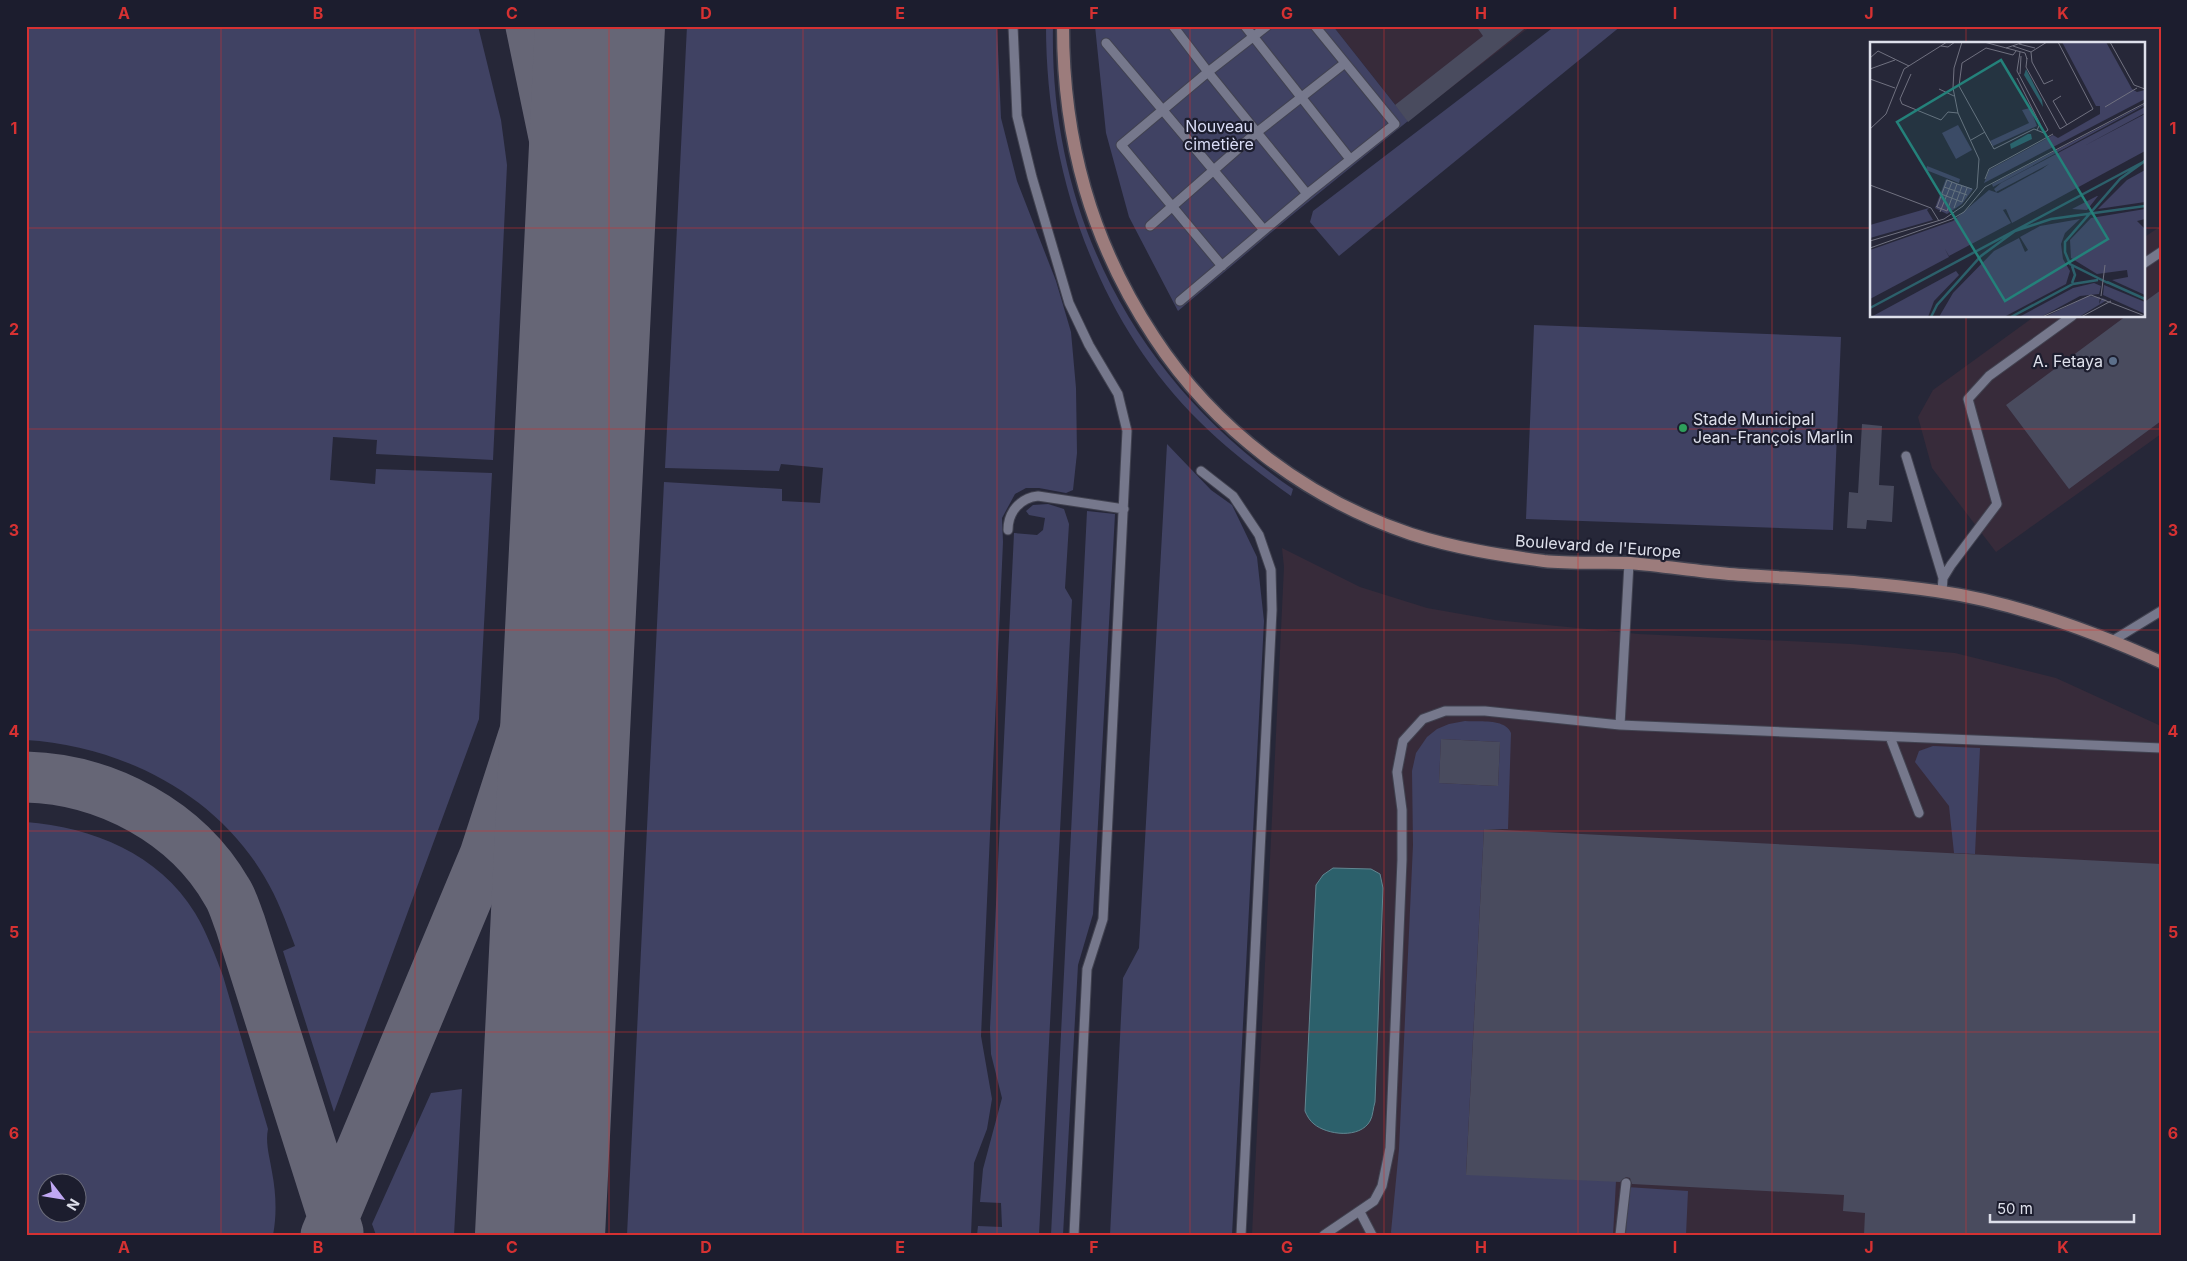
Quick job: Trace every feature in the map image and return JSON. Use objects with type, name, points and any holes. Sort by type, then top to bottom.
[{"type":"main road","name":"Boulevard de l'Europe","points":[[1063,26],[1063,59],[1071,136],[1089,206],[1101,239],[1127,295],[1165,355],[1228,425],[1270,460],[1308,486],[1339,503],[1408,533],[1498,555],[1549,562],[1630,563],[1730,574],[1878,583],[1942,591],[2007,606],[2073,626],[2161,662]]},
{"type":"lane","points":[[1013,26],[1017,116],[1032,177],[1069,303],[1089,344],[1118,394],[1127,431],[1103,919],[1087,969],[1074,1235]]},
{"type":"lane","points":[[1174,26],[1256,133],[1307,194]]},
{"type":"lane","points":[[1245,26],[1350,160]]},
{"type":"lane","points":[[1222,266],[1121,145],[1208,72],[1267,26]]},
{"type":"lane","points":[[1180,301],[1307,194],[1395,124],[1315,26]]},
{"type":"lane","points":[[1106,43],[1264,230]]},
{"type":"lane","points":[[1150,226],[1256,133],[1346,63]]},
{"type":"lane","points":[[2144,263],[2161,252]]},
{"type":"lane","points":[[1943,578],[1997,504],[1968,399],[1989,376],[2069,318]]},
{"type":"lane","points":[[1906,456],[1943,578],[1942,591]]},
{"type":"lane","points":[[1200,471],[1233,496],[1259,534],[1271,570],[1272,610],[1241,1235]]},
{"type":"lane","points":[[1008,530],[1010,516],[1021,502],[1028,497],[1038,496],[1124,509]]},
{"type":"lane","points":[[1620,725],[1630,563]]},
{"type":"lane","points":[[2112,641],[2161,611]]},
{"type":"lane","points":[[1324,1235],[1374,1201],[1382,1186],[1390,1148],[1402,860],[1402,810],[1397,772],[1403,741],[1423,719],[1445,711],[1485,711],[1620,725],[2161,748]]},
{"type":"lane","points":[[1890,737],[1919,813]]},
{"type":"lane","points":[[1620,1235],[1626,1183]]},
{"type":"lane","points":[[1360,1212],[1372,1235]]},
{"type":"shaded area","points":[[1333,26],[1531,26],[1408,121]]},
{"type":"shaded area","points":[[2161,226],[2161,434],[1996,552],[1932,468],[1918,417],[1933,390],[2032,318],[2144,318],[2144,237]]},
{"type":"shaded area","points":[[1282,548],[1360,587],[1427,608],[1495,620],[1639,634],[1851,644],[1955,653],[2056,678],[2161,726],[2161,1235],[1252,1235],[1284,567]]},
{"type":"shaded area","points":[[1333,868],[1371,869],[1380,874],[1383,888],[1375,1102],[1370,1121],[1359,1131],[1351,1133],[1335,1133],[1320,1128],[1311,1121],[1305,1111],[1316,885],[1323,875]]},
{"type":"green space","points":[[26,26],[478,26],[501,120],[507,165],[493,460],[376,454],[377,440],[333,437],[330,480],[375,484],[376,469],[492,473],[479,719],[334,1112],[283,951],[295,946],[273,893],[244,847],[220,821],[192,798],[162,779],[130,764],[96,752],[61,744],[26,740]]},
{"type":"green space","points":[[687,26],[997,26],[1001,118],[1017,181],[1056,281],[1071,332],[1076,388],[1077,453],[1073,490],[1066,493],[1039,488],[1026,488],[1015,494],[1002,518],[1003,542],[981,1036],[992,1099],[987,1129],[974,1163],[971,1235],[627,1235],[664,482],[782,489],[782,501],[820,503],[823,468],[781,464],[779,471],[665,468]]},
{"type":"green space","points":[[1046,26],[1053,26],[1056,96],[1067,164],[1086,228],[1113,289],[1147,346],[1189,398],[1238,446],[1293,489],[1291,496],[1222,442],[1200,422],[1164,382],[1132,337],[1106,290],[1084,240],[1067,188],[1055,134],[1048,80]]},
{"type":"green space","name":"Nouveau cimetière","points":[[1095,26],[1333,26],[1408,121],[1178,311],[1129,217],[1106,133]]},
{"type":"green space","points":[[1555,26],[1621,26],[1339,256],[1310,222],[1313,211]]},
{"type":"green space","name":"Stade Municipal Jean-François Marlin","points":[[1534,325],[1841,337],[1833,530],[1526,519]]},
{"type":"green space","points":[[1167,444],[1211,490],[1232,505],[1257,557],[1264,621],[1232,1235],[1110,1235],[1123,978],[1139,948]]},
{"type":"green space","points":[[1048,504],[1064,509],[1069,524],[1065,588],[1072,600],[1039,1235],[977,1235],[978,1226],[1002,1227],[1001,1203],[980,1202],[983,1169],[1002,1098],[991,1054],[990,1028],[1014,533],[1037,535],[1043,530],[1045,518],[1029,515],[1026,511],[1033,505]]},
{"type":"green space","points":[[1087,511],[1115,514],[1093,914],[1078,965],[1063,1235],[1051,1235]]},
{"type":"green space","points":[[1465,721],[1498,723],[1508,728],[1511,733],[1508,829],[1484,829],[1466,1174],[1616,1181],[1613,1235],[1392,1235],[1391,1232],[1399,1149],[1413,845],[1412,771],[1416,753],[1427,737],[1437,729],[1449,724]],"holes":[[[1441,739],[1500,742],[1498,786],[1439,783]]]},
{"type":"green space","points":[[1933,746],[1980,748],[1975,854],[1954,853],[1949,806],[1915,762],[1919,751]]},
{"type":"green space","points":[[26,822],[75,830],[99,837],[122,847],[163,875],[180,892],[195,913],[207,936],[223,976],[268,1129],[267,1145],[276,1204],[273,1235],[26,1235]]},
{"type":"green space","points":[[462,1089],[454,1235],[376,1235],[372,1224],[431,1093]]},
{"type":"green space","points":[[1627,1187],[1688,1191],[1686,1235],[1626,1235]]},
{"type":"building","points":[[1476,26],[1528,26],[1408,122],[1395,105],[1483,36]]},
{"type":"building","name":"A. Fetaya","points":[[2161,290],[2161,421],[2069,489],[2006,405],[2123,318],[2144,318],[2144,302]]},
{"type":"building","points":[[1862,424],[1882,426],[1879,485],[1894,486],[1892,522],[1867,520],[1866,529],[1847,528],[1849,492],[1858,493]]},
{"type":"building","points":[[1441,739],[1500,742],[1498,786],[1439,783]]},
{"type":"building","points":[[1484,829],[2161,864],[2161,1235],[1864,1235],[1865,1213],[1843,1211],[1844,1195],[1632,1184],[1630,1178],[1626,1177],[1620,1182],[1466,1175]]},
{"type":"taxiway","points":[[326,1235],[485,855],[531,713],[560,579],[578,464],[572,280],[558,156],[531,26]]},
{"type":"taxiway","points":[[26,777],[86,786],[142,809],[167,825],[190,845],[210,867],[233,903],[338,1232]]},
{"type":"runway","points":[[540,1235],[600,26]]},
{"type":"place","name":"A. Fetaya","points":[[2113,361]]},
{"type":"place","name":"Stade Municipal Jean-François Marlin","points":[[1683,428]]}]
